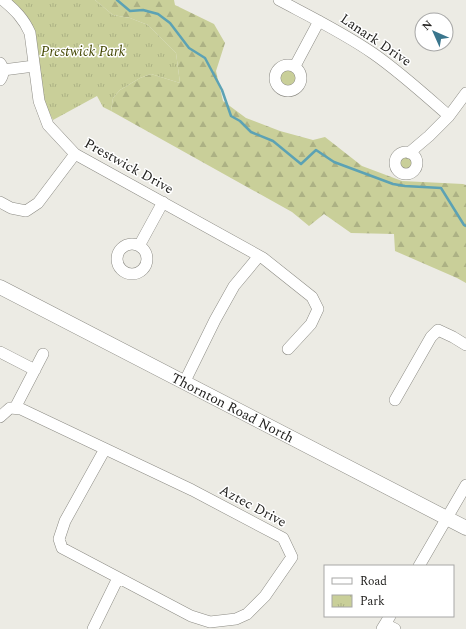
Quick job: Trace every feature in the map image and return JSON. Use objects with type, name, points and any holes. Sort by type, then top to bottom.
[{"type":"main road","name":"Thornton Road North","points":[[0,286],[184,383],[466,528]]},
{"type":"street","name":"Prestwick Drive","points":[[3,0],[21,17],[30,33],[39,101],[48,125],[75,154],[259,256],[312,297],[318,309],[311,324],[288,349]]},
{"type":"street","name":"Lanark Drive","points":[[279,0],[319,21],[373,54],[406,78],[450,116]]},
{"type":"street","points":[[295,66],[319,21]]},
{"type":"street","points":[[1,71],[34,66]]},
{"type":"street","points":[[410,152],[450,116],[466,93]]},
{"type":"street","points":[[0,202],[11,208],[26,211],[38,203],[75,154]]},
{"type":"street","points":[[139,246],[163,202]]},
{"type":"street","points":[[184,383],[214,320],[234,286],[259,256]]},
{"type":"street","points":[[395,400],[431,337],[438,330],[466,345]]},
{"type":"street","points":[[0,352],[35,370]]},
{"type":"street","points":[[0,417],[10,408],[15,408],[43,354]]},
{"type":"street","name":"Aztec Drive","points":[[15,408],[21,409],[192,490],[283,538],[292,557],[265,596],[247,614],[236,619],[210,622],[191,616],[118,578]]},
{"type":"street","points":[[92,629],[118,578],[62,548],[59,539],[65,521],[105,449]]},
{"type":"street","points":[[421,565],[466,485]]},
{"type":"green space","points":[[95,0],[174,0],[175,5],[214,24],[225,43],[216,71],[223,101],[246,118],[280,131],[313,140],[325,137],[362,166],[402,181],[466,185],[466,283],[395,251],[394,234],[351,233],[324,214],[309,226],[292,212],[111,111],[113,98],[120,90],[140,78],[151,74],[180,83],[176,53],[148,25],[130,18],[113,15]]},
{"type":"green space","name":"Prestwick Park","points":[[95,0],[113,15],[130,18],[148,25],[176,53],[180,83],[151,74],[140,78],[120,90],[113,98],[111,111],[103,107],[97,96],[53,120],[46,106],[42,90],[34,31],[10,1]]},
{"type":"green space","points":[[287,67],[294,70],[297,77],[294,84],[287,87],[280,84],[277,77],[280,70]]},
{"type":"green space","points":[[406,155],[413,160],[414,163],[409,170],[406,171],[399,166],[398,163],[403,156]]},
{"type":"waterway","points":[[117,0],[130,11],[143,10],[158,14],[170,23],[189,48],[205,58],[222,90],[231,116],[240,121],[251,132],[273,141],[301,164],[316,150],[334,162],[393,184],[441,188],[466,226]]}]
